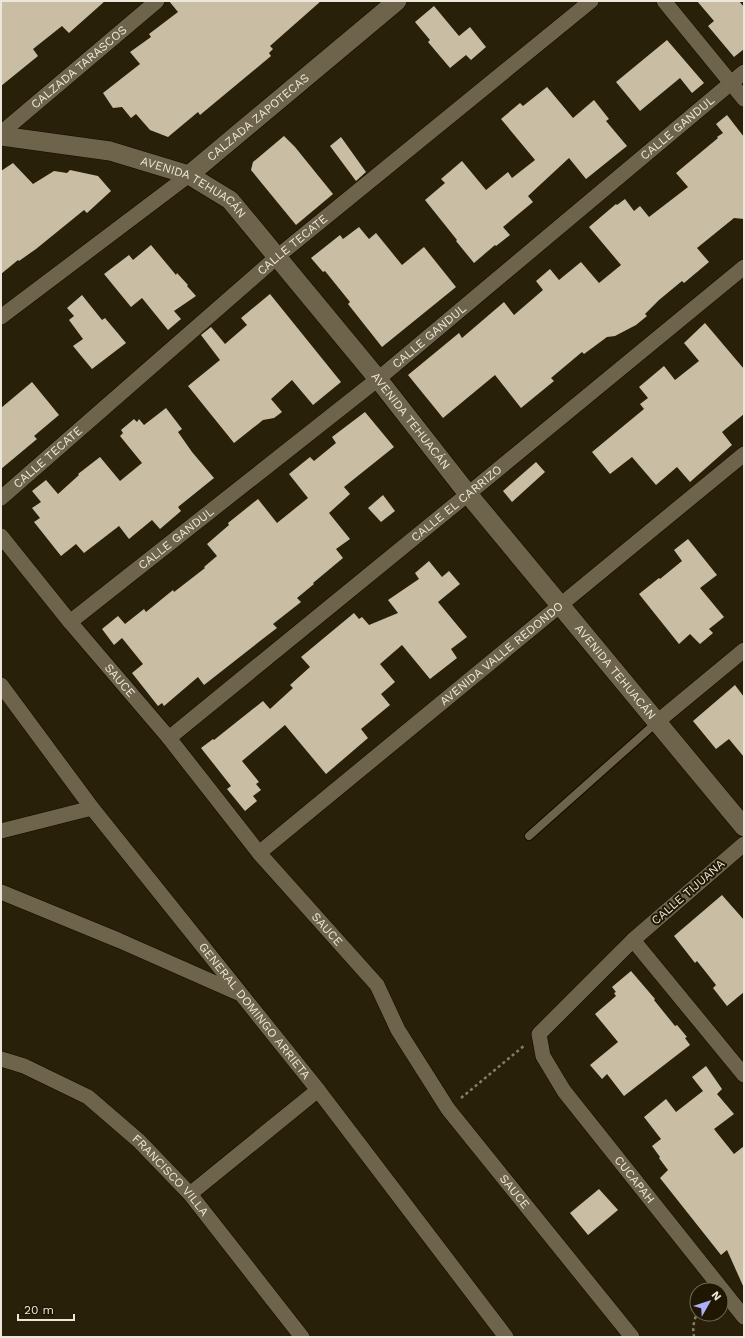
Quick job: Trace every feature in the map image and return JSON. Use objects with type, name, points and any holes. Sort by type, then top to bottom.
[{"type":"street","name":"CALZADA TARASCOS","points":[[1,132],[157,1]]},
{"type":"street","name":"CALZADA ZAPOTECAS","points":[[1,317],[189,175],[398,1]]},
{"type":"street","name":"CALLE TECATE","points":[[1,498],[278,256],[591,1]]},
{"type":"street","points":[[664,1],[744,99]]},
{"type":"street","name":"CALLE GANDUL","points":[[70,622],[378,379],[744,72]]},
{"type":"street","name":"AVENIDA TEHUACÁN","points":[[1,136],[110,151],[189,175],[230,200],[278,256],[378,379],[468,494],[744,827]]},
{"type":"street","name":"CALLE EL CARRIZO","points":[[168,738],[744,267]]},
{"type":"street","name":"AVENIDA VALLE REDONDO","points":[[259,853],[744,454]]},
{"type":"street","name":"SAUCE","points":[[1,536],[70,622],[168,738],[259,853],[377,985],[398,1030],[448,1110],[632,1337]]},
{"type":"street","points":[[658,722],[744,650]]},
{"type":"street","name":"GENERAL DOMINGO ARRIETA","points":[[1,685],[92,808],[318,1090],[506,1337]]},
{"type":"street","points":[[1,831],[92,808]]},
{"type":"street","name":"CALLE TIJUANA","points":[[539,1034],[633,940],[744,844]]},
{"type":"street","points":[[1,892],[118,940],[241,995]]},
{"type":"street","points":[[633,940],[744,1075]]},
{"type":"street","name":"CUCAPAH","points":[[539,1034],[543,1056],[564,1091],[672,1229],[744,1317]]},
{"type":"street","name":"FRANCISCO VILLA","points":[[1,1059],[24,1066],[88,1096],[139,1141],[190,1194],[302,1337]]},
{"type":"street","points":[[190,1194],[318,1090]]},
{"type":"lane","points":[[529,836],[658,722]]},
{"type":"path","points":[[448,1110],[539,1034]]},
{"type":"path","points":[[694,1322],[694,1337]]},
{"type":"building","points":[[1,1],[105,1],[69,33],[62,26],[33,49],[38,56],[1,86]]},
{"type":"building","points":[[169,1],[321,1],[270,46],[273,49],[269,53],[271,56],[200,115],[198,112],[168,137],[150,130],[136,114],[131,118],[122,107],[113,108],[103,93],[140,64],[130,52],[151,37],[149,34],[178,12]]},
{"type":"building","points":[[697,1],[739,1],[744,7],[744,49],[734,57],[708,26],[714,21]]},
{"type":"building","points":[[434,6],[459,36],[470,27],[486,47],[471,60],[466,55],[450,68],[428,42],[430,40],[415,22]]},
{"type":"building","points":[[667,40],[704,83],[692,93],[680,78],[640,111],[616,82]]},
{"type":"building","points":[[547,87],[573,118],[594,100],[609,119],[606,121],[627,146],[586,179],[569,158],[528,196],[533,202],[503,227],[510,235],[496,246],[495,245],[474,263],[425,200],[445,183],[441,179],[462,161],[486,190],[508,172],[512,178],[535,160],[501,119],[520,103],[523,106]]},
{"type":"building","points":[[727,115],[744,137],[744,219],[734,218],[697,248],[709,262],[684,283],[682,281],[659,300],[645,314],[647,316],[636,325],[615,336],[607,337],[584,354],[582,352],[551,378],[554,381],[521,408],[495,375],[443,418],[408,375],[459,333],[462,338],[504,302],[514,315],[543,290],[536,281],[550,269],[559,280],[581,262],[599,283],[621,265],[589,227],[616,204],[617,205],[625,199],[634,211],[640,206],[649,217],[688,187],[676,173],[723,133],[716,124]]},
{"type":"building","points":[[284,136],[295,147],[333,194],[296,225],[251,170],[253,162]]},
{"type":"building","points":[[341,137],[366,172],[356,181],[330,146]]},
{"type":"building","points":[[13,163],[33,184],[54,171],[67,173],[70,170],[98,176],[111,191],[87,213],[84,210],[36,249],[19,261],[18,260],[1,274],[1,171]]},
{"type":"building","points":[[359,227],[369,239],[376,233],[402,265],[424,247],[456,287],[382,347],[348,304],[350,302],[325,271],[323,272],[311,258],[340,235],[343,239]]},
{"type":"building","points":[[151,245],[176,275],[177,273],[188,285],[187,286],[196,296],[174,311],[181,319],[168,330],[142,298],[131,307],[104,274],[129,255],[133,260]]},
{"type":"building","points":[[270,294],[341,382],[313,405],[292,380],[271,399],[282,412],[274,418],[263,420],[234,443],[188,386],[220,360],[201,335],[211,327],[225,344],[247,325],[241,318]]},
{"type":"building","points":[[82,295],[102,320],[105,318],[126,343],[92,369],[73,346],[83,339],[69,320],[74,316],[67,308]]},
{"type":"building","points":[[705,323],[744,369],[744,414],[722,432],[732,445],[690,482],[677,467],[656,485],[632,457],[610,474],[592,452],[644,409],[640,404],[648,398],[639,387],[664,366],[675,380],[699,361],[684,343]]},
{"type":"building","points":[[32,382],[59,415],[34,436],[37,439],[1,469],[1,408]]},
{"type":"building","points":[[166,408],[182,429],[178,432],[192,452],[214,478],[178,507],[181,511],[160,529],[152,520],[129,539],[119,526],[84,553],[76,544],[61,556],[34,522],[40,518],[32,508],[41,502],[32,491],[46,480],[58,494],[79,475],[78,474],[100,457],[120,481],[142,463],[120,436],[123,433],[121,430],[134,419],[137,422],[139,419],[144,425]]},
{"type":"building","points":[[365,412],[394,447],[344,487],[350,494],[329,513],[350,539],[336,549],[343,558],[297,598],[301,602],[273,624],[277,628],[204,685],[198,677],[164,706],[162,703],[158,706],[132,673],[143,664],[122,638],[114,645],[102,629],[118,616],[125,624],[144,609],[146,612],[173,590],[174,592],[205,568],[204,567],[217,556],[207,544],[229,525],[228,523],[258,499],[277,523],[308,498],[289,474],[310,457],[314,461],[336,443],[332,437]]},
{"type":"building","points":[[536,462],[545,472],[512,502],[503,491]]},
{"type":"building","points":[[383,495],[395,511],[381,522],[368,508]]},
{"type":"building","points":[[688,539],[717,575],[700,588],[724,617],[709,629],[713,633],[700,644],[690,634],[679,644],[639,594],[682,561],[674,550]]},
{"type":"building","points":[[429,561],[442,577],[449,571],[460,584],[438,602],[467,637],[451,649],[457,658],[430,679],[402,645],[380,664],[395,682],[381,694],[390,705],[361,729],[368,738],[326,774],[285,725],[242,761],[259,782],[256,784],[261,790],[253,796],[257,801],[245,811],[227,789],[231,786],[201,748],[213,739],[214,740],[263,701],[270,709],[293,688],[290,685],[310,667],[301,657],[354,613],[359,619],[362,617],[369,625],[398,613],[388,600],[419,579],[415,573]]},
{"type":"building","points":[[735,685],[744,697],[744,757],[729,739],[716,749],[693,721]]},
{"type":"building","points":[[722,895],[744,920],[744,992],[727,1006],[713,988],[716,985],[697,961],[695,963],[674,936]]},
{"type":"building","points":[[631,971],[655,999],[654,1000],[675,1026],[677,1025],[687,1037],[685,1038],[690,1045],[624,1096],[607,1074],[602,1079],[590,1065],[618,1042],[595,1014],[616,996],[614,993],[616,992],[612,987]]},
{"type":"building","points":[[706,1066],[722,1089],[717,1094],[734,1114],[714,1129],[734,1154],[744,1146],[744,1288],[727,1250],[721,1255],[660,1178],[668,1170],[652,1146],[661,1139],[644,1117],[666,1099],[676,1112],[703,1091],[692,1077]]},
{"type":"building","points":[[599,1189],[618,1210],[588,1235],[570,1213]]}]
